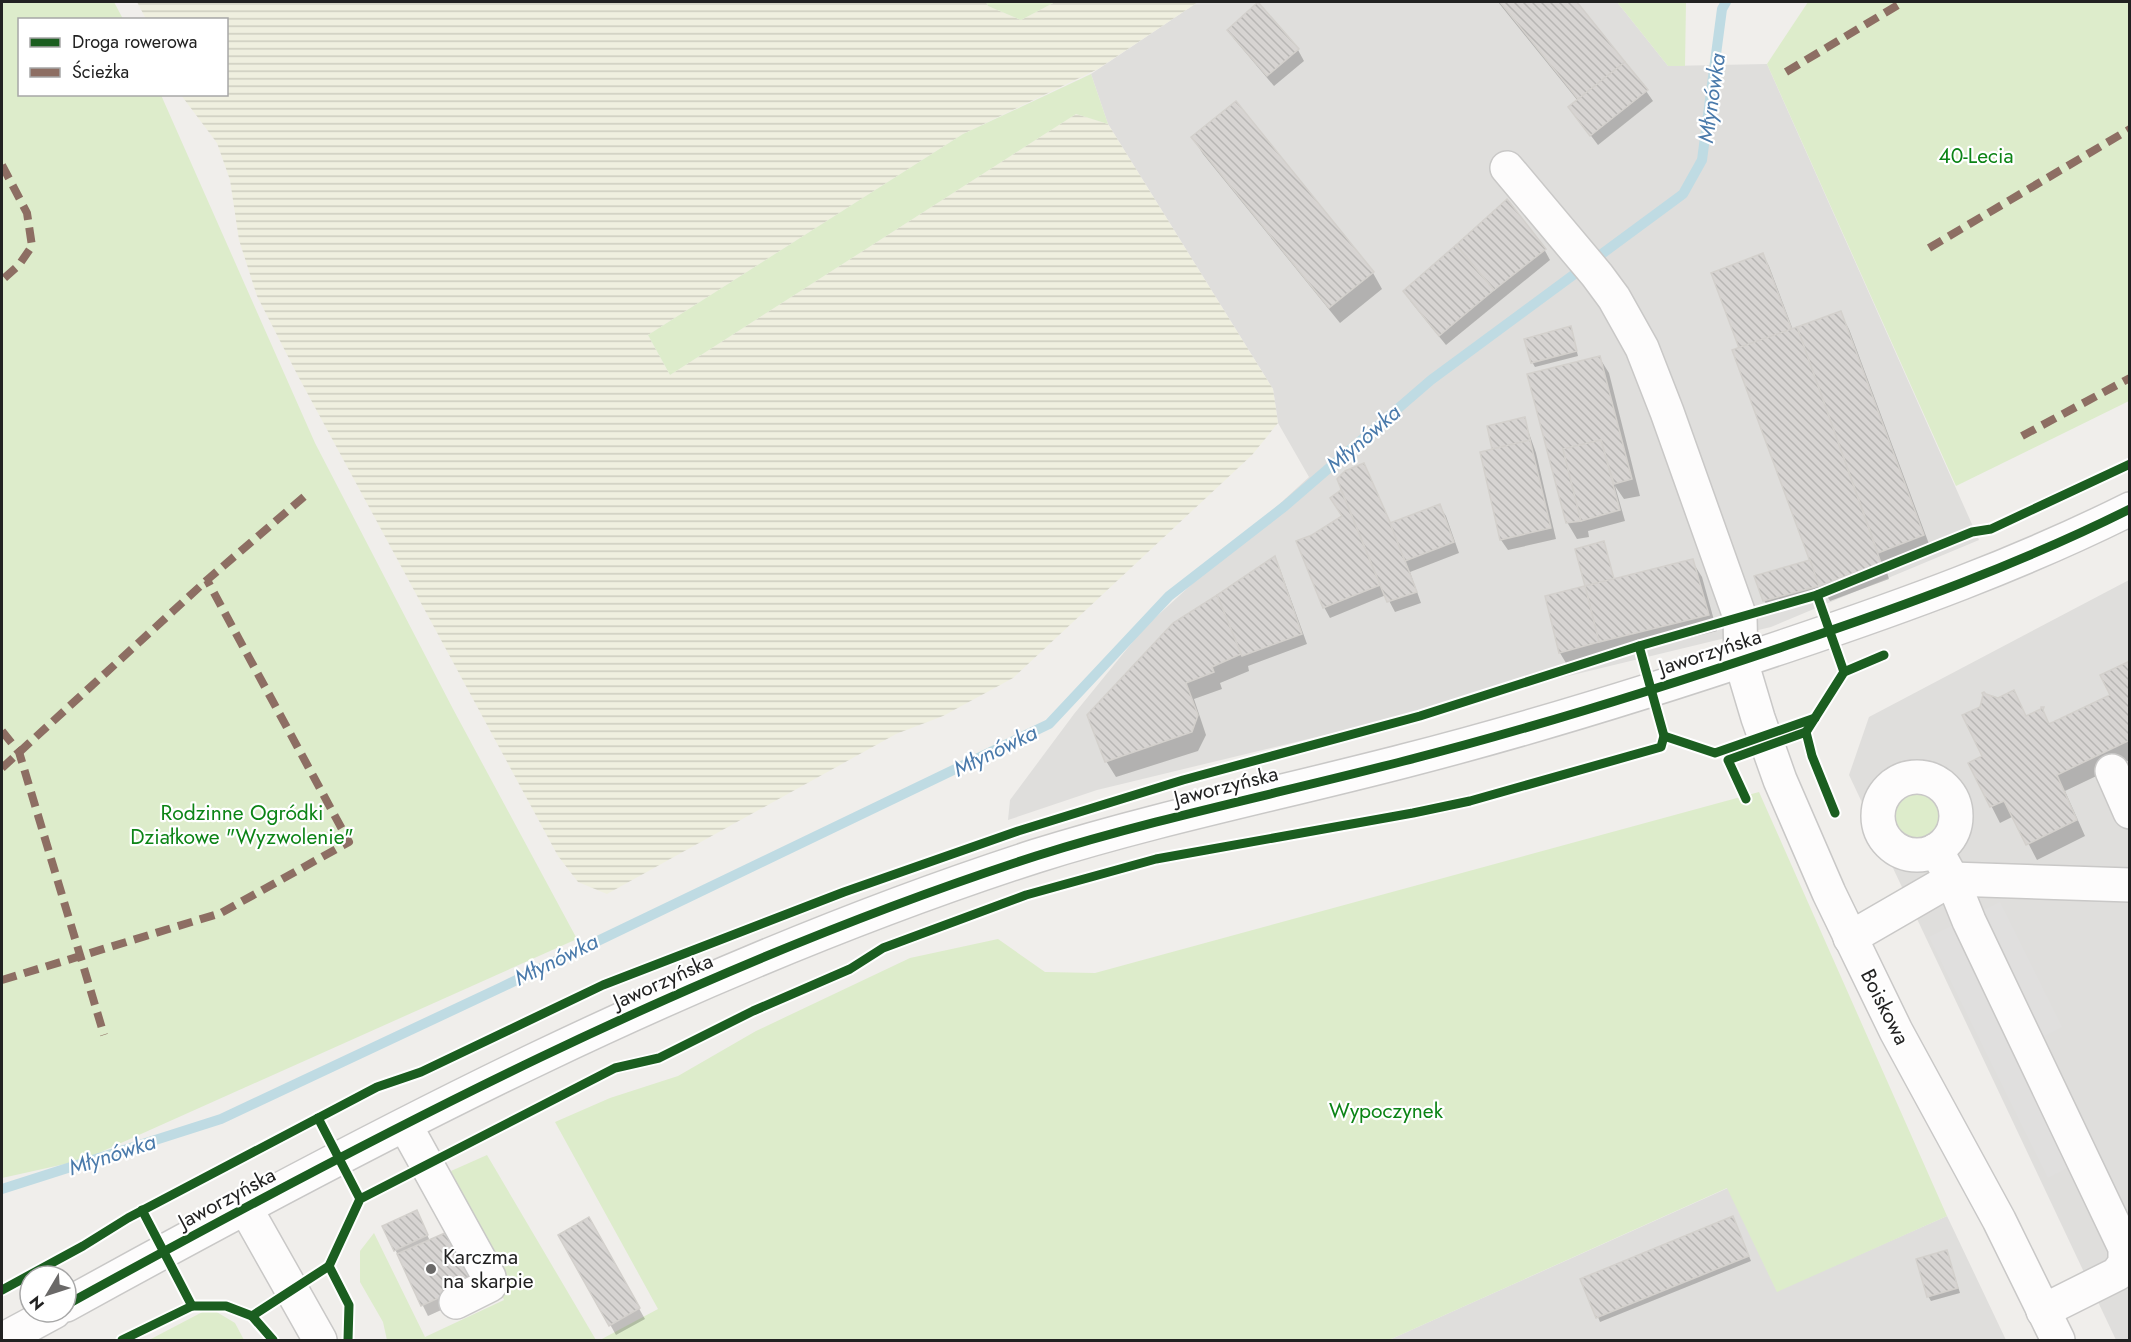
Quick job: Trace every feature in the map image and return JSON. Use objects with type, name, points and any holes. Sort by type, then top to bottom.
[{"type":"street","name":"Boiskowa","points":[[1507,168],[1597,275],[1614,298],[1642,348],[1740,617],[1741,661],[1780,780],[1829,893],[1896,1031],[1999,1220],[2058,1341]]},
{"type":"street","name":"Jaworzyńska","points":[[78,1299],[405,1125],[601,1029],[762,957],[909,900],[1040,855],[1194,812],[1414,758],[1666,686],[1955,586],[2088,530],[2130,509]]},
{"type":"street","points":[[2112,771],[2130,812]]},
{"type":"street","points":[[1936,850],[1952,879],[1969,921],[2126,1248],[2125,1263],[2117,1274],[2043,1311]]},
{"type":"street","points":[[1850,938],[1952,879],[2130,885]]},
{"type":"street","points":[[405,1125],[489,1277],[490,1286],[456,1302]]},
{"type":"street","points":[[246,1209],[320,1341]]},
{"type":"street","points":[[2,1341],[32,1324]]},
{"type":"shaded area","points":[[1198,2],[1617,2],[1668,66],[1767,64],[1979,540],[1771,627],[1097,790],[1008,820],[1010,800],[1074,714],[1144,628],[1309,477],[1278,423],[1273,389],[1108,124],[1091,74]]},
{"type":"shaded area","points":[[2129,580],[2129,1340],[2116,1340],[1849,775],[1869,717]]},
{"type":"shaded area","points":[[2000,902],[2062,1027],[2014,1051],[2071,1166],[2048,1178],[1929,937]]},
{"type":"shaded area","points":[[1728,1188],[1777,1291],[1947,1216],[2006,1340],[1389,1340]]},
{"type":"green space","name":"Rodzinne Ogródki Działkowe \"Wyzwolenie\"","points":[[2,2],[114,2],[122,18],[18,18],[18,96],[161,96],[315,443],[453,709],[577,939],[83,1160],[2,1178]]},
{"type":"green space","points":[[137,2],[986,2],[988,6],[1021,20],[1055,2],[1198,2],[1098,69],[963,134],[648,335],[670,375],[1076,114],[1108,124],[1273,389],[1278,423],[1252,455],[1013,678],[943,716],[896,734],[607,894],[578,882],[558,856],[257,296],[239,240],[230,180],[217,143],[182,96],[228,96],[228,18],[145,18]]},
{"type":"green space","points":[[986,2],[1055,2],[1021,20],[988,6]]},
{"type":"green space","points":[[1617,2],[1686,2],[1685,66],[1668,66]]},
{"type":"green space","name":"40-Lecia","points":[[1808,2],[2129,2],[2129,401],[1956,486],[1767,64]]},
{"type":"green space","points":[[1091,74],[1108,124],[1076,114],[670,375],[648,335],[963,134]]},
{"type":"green space","name":"Wypoczynek","points":[[1759,792],[1947,1216],[1777,1292],[1727,1188],[1389,1340],[600,1340],[658,1309],[555,1122],[610,1098],[678,1076],[756,1031],[910,958],[998,939],[1045,972],[1095,973]]},
{"type":"green space","points":[[1916,793],[1932,800],[1939,816],[1932,832],[1916,839],[1900,832],[1893,816],[1900,800]]},
{"type":"green space","points":[[487,1155],[596,1340],[387,1340],[383,1322],[360,1282],[360,1251],[374,1233],[425,1337],[504,1300],[451,1171]]},
{"type":"green space","points":[[210,1308],[235,1323],[244,1340],[149,1340]]},
{"type":"building","points":[[1258,2],[1299,49],[1267,76],[1227,30]]},
{"type":"building","points":[[1500,2],[1577,2],[1625,62],[1578,99]]},
{"type":"building","points":[[1625,62],[1648,90],[1590,136],[1568,107]]},
{"type":"building","points":[[1236,101],[1374,272],[1329,308],[1191,137]]},
{"type":"building","points":[[1507,199],[1546,249],[1494,290],[1456,245]]},
{"type":"building","points":[[1456,245],[1494,290],[1439,336],[1403,291]]},
{"type":"building","points":[[1763,253],[1792,330],[1739,348],[1711,273]]},
{"type":"building","points":[[1841,311],[1924,535],[1878,553],[1797,327]]},
{"type":"building","points":[[1571,326],[1577,351],[1531,363],[1524,339]]},
{"type":"building","points":[[1797,327],[1881,563],[1819,586],[1732,350]]},
{"type":"building","points":[[1600,356],[1632,479],[1614,484],[1601,440],[1563,449],[1581,521],[1566,523],[1527,374]]},
{"type":"building","points":[[1525,417],[1530,440],[1492,449],[1487,426]]},
{"type":"building","points":[[1530,440],[1551,528],[1500,540],[1480,452]]},
{"type":"building","points":[[1601,440],[1620,510],[1581,521],[1563,449]]},
{"type":"building","points":[[1364,463],[1417,592],[1387,602],[1337,479],[1345,471]]},
{"type":"building","points":[[1341,490],[1380,585],[1323,608],[1296,541],[1312,535],[1342,516],[1330,498]]},
{"type":"building","points":[[1440,504],[1454,542],[1405,561],[1390,523]]},
{"type":"building","points":[[1604,541],[1614,579],[1585,586],[1575,549]]},
{"type":"building","points":[[1275,556],[1302,634],[1242,656],[1217,595]]},
{"type":"building","points":[[1693,559],[1709,615],[1599,642],[1585,586]]},
{"type":"building","points":[[1810,560],[1819,586],[1763,601],[1754,576]]},
{"type":"building","points":[[1585,586],[1599,642],[1559,653],[1545,596]]},
{"type":"building","points":[[1217,595],[1241,654],[1212,667],[1214,672],[1186,683],[1198,715],[1192,732],[1105,762],[1087,715],[1173,623]]},
{"type":"building","points":[[2130,661],[2130,740],[2057,775],[2077,820],[2026,845],[2004,801],[1990,807],[1968,763],[1982,756],[1962,715],[1980,707],[1984,692],[1998,698],[2014,690],[2026,716],[2044,707],[2043,710],[2049,724],[2110,695],[2100,675]]},
{"type":"building","points":[[417,1210],[428,1235],[394,1251],[382,1226]]},
{"type":"building","points":[[1733,1216],[1749,1256],[1596,1318],[1580,1279]]},
{"type":"building","points":[[589,1217],[640,1308],[609,1326],[558,1235]]},
{"type":"building","points":[[454,1229],[478,1280],[421,1306],[397,1254]]},
{"type":"building","points":[[1947,1250],[1958,1288],[1927,1297],[1916,1259]]},
{"type":"waterway","name":"Młynówka","points":[[2,1189],[221,1119],[502,987],[1049,724],[1169,596],[1285,506],[1431,380],[1683,194],[1702,160],[1722,9],[1726,2]]},
{"type":"marked path","points":[[1786,72],[1903,2]]},
{"type":"marked path","points":[[1929,248],[2130,129]]},
{"type":"marked path","points":[[2,165],[27,213],[32,246],[19,265],[2,280]]},
{"type":"marked path","points":[[2022,436],[2130,378]]},
{"type":"marked path","points":[[2,768],[207,580],[306,495]]},
{"type":"marked path","points":[[2,980],[221,913],[349,842],[207,580]]},
{"type":"marked path","points":[[2,731],[19,752],[104,1035]]},
{"type":"cycle path","points":[[2,1290],[83,1246],[128,1218],[377,1087],[421,1072],[603,985],[844,892],[1018,831],[1183,780],[1420,716],[1639,646],[1817,595],[1972,532],[1991,529],[2130,464]]},
{"type":"cycle path","points":[[78,1298],[301,1178],[540,1057],[785,948],[909,900],[1082,842],[1452,748],[1693,677],[1961,583],[2046,548],[2130,509]]},
{"type":"cycle path","points":[[1817,595],[1844,672]]},
{"type":"cycle path","points":[[348,1340],[349,1305],[329,1266],[360,1199],[615,1068],[659,1058],[753,1011],[850,969],[883,948],[1026,895],[1156,859],[1470,801],[1661,747],[1664,736],[1639,646]]},
{"type":"cycle path","points":[[1835,813],[1812,756],[1806,732],[1844,672],[1884,655]]},
{"type":"cycle path","points":[[1664,736],[1715,753],[1815,718]]},
{"type":"cycle path","points":[[1746,799],[1728,760],[1806,732]]},
{"type":"cycle path","points":[[318,1118],[360,1199]]},
{"type":"cycle path","points":[[142,1210],[192,1306]]},
{"type":"cycle path","points":[[252,1316],[329,1266]]},
{"type":"cycle path","points":[[122,1340],[192,1306],[226,1306],[252,1316],[273,1340]]},
{"type":"place","name":"Karczma na skarpie","points":[[431,1269]]}]
